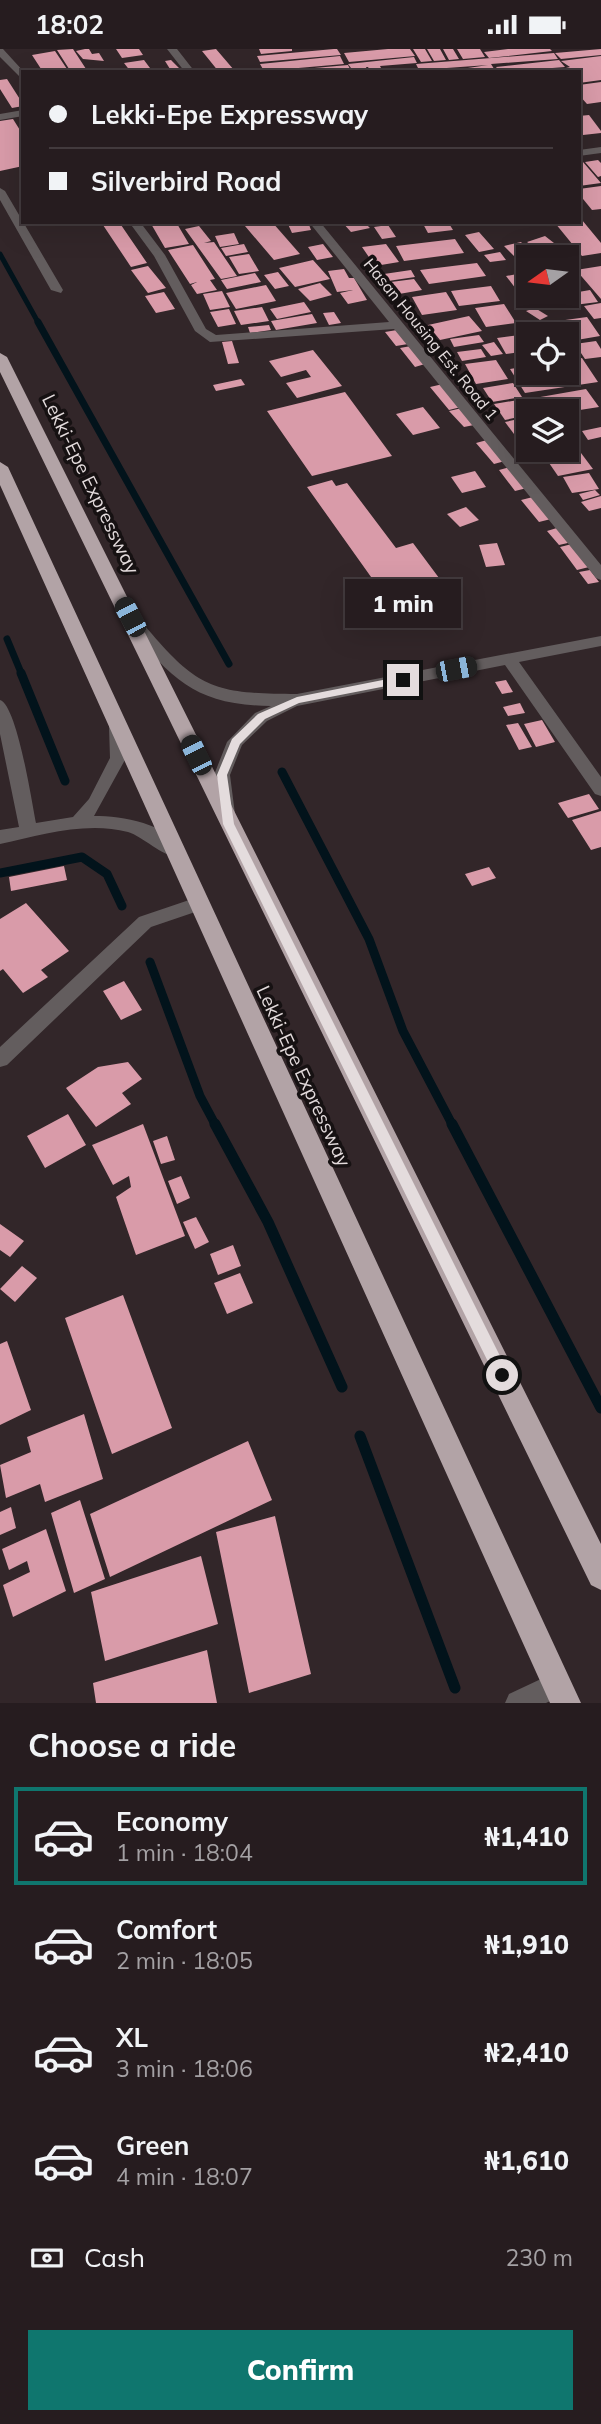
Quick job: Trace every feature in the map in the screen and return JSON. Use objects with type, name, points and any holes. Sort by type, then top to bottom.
[{"type":"highway","name":"Lekki-Epe Expressway","points":[[0,357],[601,1576]]},
{"type":"highway","name":"Lekki-Epe Expressway","points":[[0,467],[562,1694]]},
{"type":"street","points":[[172,49],[188,70]]},
{"type":"street","points":[[0,51],[21,75]]},
{"type":"street","points":[[0,117],[21,113]]},
{"type":"street","points":[[581,153],[601,150]]},
{"type":"street","points":[[0,191],[57,290]]},
{"type":"street","points":[[136,224],[159,255],[201,331],[214,339],[396,325]]},
{"type":"street","name":"Hasan Housing Est. Road 1","points":[[316,224],[601,575]]},
{"type":"street","points":[[130,617],[158,652],[196,687],[222,697],[297,700],[601,641]]},
{"type":"street","points":[[509,659],[601,790]]},
{"type":"street","points":[[229,824],[222,775],[236,742],[261,717],[297,700]]},
{"type":"street","points":[[0,706],[15,754],[29,832]]},
{"type":"street","points":[[79,822],[95,803],[118,758],[117,726]]},
{"type":"street","points":[[0,837],[79,822],[104,821],[131,825],[158,835],[174,851]]},
{"type":"street","points":[[0,1059],[145,922],[198,904]]},
{"type":"street","points":[[519,1703],[562,1694]]},
{"type":"building","points":[[73,49],[87,70],[70,70],[57,50]]},
{"type":"building","points":[[89,49],[92,54],[99,53],[104,61],[83,59],[76,51]]},
{"type":"building","points":[[116,49],[139,49],[143,55],[122,58]]},
{"type":"building","points":[[216,49],[234,70],[217,70],[202,51]]},
{"type":"building","points":[[259,49],[292,49],[292,51],[261,54]]},
{"type":"building","points":[[337,49],[341,55],[260,62],[257,56]]},
{"type":"building","points":[[410,49],[415,56],[349,62],[344,53]]},
{"type":"building","points":[[413,49],[425,49],[432,61],[421,62]]},
{"type":"building","points":[[427,49],[440,49],[446,60],[434,61]]},
{"type":"building","points":[[443,49],[453,49],[459,59],[449,60]]},
{"type":"building","points":[[457,49],[480,49],[485,57],[463,59]]},
{"type":"building","points":[[508,49],[552,51],[489,58],[484,52]]},
{"type":"building","points":[[601,49],[601,55],[561,59],[555,53]]},
{"type":"building","points":[[55,51],[68,70],[42,70],[32,55]]},
{"type":"building","points":[[554,53],[558,59],[491,64],[495,70],[454,70],[488,65],[419,70],[416,64]]},
{"type":"building","points":[[340,56],[344,64],[263,70],[260,64]]},
{"type":"building","points":[[601,56],[601,80],[581,83],[581,70],[568,70],[566,68],[570,67],[561,61]]},
{"type":"building","points":[[414,57],[417,63],[380,66],[382,70],[370,70],[366,67],[367,70],[352,70],[348,64]]},
{"type":"building","points":[[144,60],[152,70],[129,70],[124,63]]},
{"type":"building","points":[[171,60],[181,70],[157,70],[170,69],[165,61]]},
{"type":"building","points":[[559,60],[565,67],[498,70],[496,67]]},
{"type":"building","points":[[348,65],[350,70],[292,70]]},
{"type":"building","points":[[7,79],[21,101],[21,106],[12,108],[0,89],[0,80]]},
{"type":"building","points":[[601,82],[601,102],[587,104],[581,97],[581,85]]},
{"type":"building","points":[[589,115],[601,133],[583,135],[581,116]]},
{"type":"building","points":[[13,119],[21,132],[21,166],[0,171],[0,121]]},
{"type":"building","points":[[598,160],[601,163],[601,176],[598,177],[585,162]]},
{"type":"building","points":[[581,162],[583,162],[601,183],[581,186]]},
{"type":"building","points":[[601,186],[601,209],[592,210],[581,196],[581,189]]},
{"type":"building","points":[[582,220],[601,243],[601,253],[582,256],[579,245],[573,245],[556,224],[581,224]]},
{"type":"building","points":[[102,224],[120,224],[147,263],[131,267]]},
{"type":"building","points":[[151,224],[177,224],[189,244],[165,248]]},
{"type":"building","points":[[274,224],[300,254],[274,260],[245,226]]},
{"type":"building","points":[[288,224],[309,224],[311,230],[292,233]]},
{"type":"building","points":[[344,224],[366,224],[370,228],[351,232]]},
{"type":"building","points":[[423,224],[449,224],[453,230],[428,233]]},
{"type":"building","points":[[388,225],[396,237],[382,239],[374,227]]},
{"type":"building","points":[[199,226],[211,241],[204,243],[214,242],[237,276],[221,279],[185,229]]},
{"type":"building","points":[[479,232],[494,249],[479,252],[465,235]]},
{"type":"building","points":[[234,233],[239,244],[220,247],[215,236]]},
{"type":"building","points":[[545,236],[554,243],[531,245],[527,242]]},
{"type":"building","points":[[455,239],[464,253],[404,261],[396,246]]},
{"type":"building","points":[[521,242],[524,245],[516,245],[516,258],[504,246]]},
{"type":"building","points":[[244,244],[248,252],[226,256],[221,248]]},
{"type":"building","points":[[323,244],[333,257],[317,260],[308,247]]},
{"type":"building","points":[[386,244],[399,262],[375,266],[362,247]]},
{"type":"building","points":[[193,245],[215,279],[210,280],[217,290],[197,294],[191,285],[197,282],[190,284],[168,250]]},
{"type":"building","points":[[500,252],[506,260],[490,262],[484,255]]},
{"type":"building","points":[[249,254],[259,271],[239,274],[229,257]]},
{"type":"building","points":[[313,260],[330,279],[295,287],[279,268]]},
{"type":"building","points":[[477,263],[486,276],[429,284],[420,270]]},
{"type":"building","points":[[148,266],[166,288],[148,293],[131,270]]},
{"type":"building","points":[[601,266],[601,299],[579,273],[579,270]]},
{"type":"building","points":[[344,269],[349,278],[354,278],[367,300],[348,304],[340,293],[353,290],[337,292],[328,271]]},
{"type":"building","points":[[411,270],[415,277],[388,281],[384,274]]},
{"type":"building","points":[[278,272],[289,286],[275,289],[264,275]]},
{"type":"building","points":[[255,273],[261,282],[227,289],[221,280]]},
{"type":"building","points":[[516,274],[516,289],[506,276]]},
{"type":"building","points":[[414,279],[422,290],[399,294],[391,282]]},
{"type":"building","points":[[320,283],[332,295],[310,301],[298,289]]},
{"type":"building","points":[[266,285],[276,301],[236,309],[226,293]]},
{"type":"building","points":[[491,286],[500,301],[459,306],[451,291]]},
{"type":"building","points":[[590,290],[598,302],[579,304],[579,292]]},
{"type":"building","points":[[222,291],[230,307],[210,310],[203,294]]},
{"type":"building","points":[[164,292],[175,309],[156,313],[145,296]]},
{"type":"building","points":[[446,292],[457,310],[422,315],[412,297]]},
{"type":"building","points":[[304,302],[311,312],[277,319],[270,309]]},
{"type":"building","points":[[601,303],[601,318],[594,319],[584,306]]},
{"type":"building","points":[[504,304],[516,323],[486,327],[475,308]]},
{"type":"building","points":[[262,307],[269,321],[241,325],[234,311]]},
{"type":"building","points":[[535,308],[548,316],[540,320],[526,311]]},
{"type":"building","points":[[229,309],[236,324],[218,327],[210,312]]},
{"type":"building","points":[[334,312],[341,323],[329,325],[323,313]]},
{"type":"building","points":[[312,314],[317,323],[276,330],[271,321]]},
{"type":"building","points":[[469,316],[482,331],[440,340],[428,325]]},
{"type":"building","points":[[587,317],[600,336],[579,340],[579,322],[558,321]]},
{"type":"building","points":[[269,325],[271,330],[250,333],[248,327]]},
{"type":"building","points":[[397,330],[408,344],[396,346],[385,332]]},
{"type":"building","points":[[479,335],[484,342],[454,347],[450,339]]},
{"type":"building","points":[[516,336],[516,353],[506,354],[497,338]]},
{"type":"building","points":[[232,341],[239,363],[228,364],[222,342]]},
{"type":"building","points":[[596,341],[601,349],[601,357],[585,359],[579,350],[579,343]]},
{"type":"building","points":[[494,342],[503,354],[491,356],[482,345]]},
{"type":"building","points":[[411,346],[425,364],[415,367],[400,348]]},
{"type":"building","points":[[481,349],[486,357],[462,361],[457,352]]},
{"type":"building","points":[[313,350],[342,386],[297,398],[286,383],[311,377],[306,370],[281,377],[269,361]]},
{"type":"building","points":[[582,358],[598,382],[579,385],[579,359]]},
{"type":"building","points":[[496,360],[508,379],[476,384],[465,364]]},
{"type":"building","points":[[516,368],[516,379],[510,369]]},
{"type":"building","points":[[241,379],[245,385],[216,391],[213,385]]},
{"type":"building","points":[[513,383],[522,397],[492,402],[483,388]]},
{"type":"building","points":[[443,384],[461,407],[449,410],[430,387]]},
{"type":"building","points":[[520,385],[578,385],[525,393]]},
{"type":"building","points":[[586,389],[599,407],[579,410],[579,399],[529,399]]},
{"type":"building","points":[[345,392],[392,456],[312,476],[267,411]]},
{"type":"building","points":[[516,400],[516,418],[505,420],[494,404]]},
{"type":"building","points":[[423,407],[440,428],[413,435],[396,414]]},
{"type":"building","points":[[462,408],[474,425],[464,427],[449,411]]},
{"type":"building","points":[[516,420],[516,433],[514,434],[505,422]]},
{"type":"building","points":[[601,427],[601,437],[588,440],[582,431]]},
{"type":"building","points":[[487,440],[505,461],[494,464],[476,443]]},
{"type":"building","points":[[579,453],[593,469],[558,476],[548,462],[579,462]]},
{"type":"building","points":[[510,467],[527,488],[515,491],[499,470]]},
{"type":"building","points":[[475,471],[486,487],[462,493],[451,477]]},
{"type":"building","points":[[589,473],[599,489],[572,493],[563,477]]},
{"type":"building","points":[[332,480],[336,486],[347,483],[396,548],[413,543],[442,582],[386,598],[307,487]]},
{"type":"building","points":[[595,490],[600,495],[583,500],[579,494]]},
{"type":"building","points":[[601,496],[601,508],[589,511],[581,502]]},
{"type":"building","points":[[533,497],[551,519],[539,522],[521,500]]},
{"type":"building","points":[[466,507],[479,520],[460,527],[447,514]]},
{"type":"building","points":[[560,527],[572,542],[559,545],[547,531]]},
{"type":"building","points":[[497,543],[505,565],[486,567],[479,545]]},
{"type":"building","points":[[572,544],[589,567],[577,570],[560,547]]},
{"type":"building","points":[[590,570],[599,582],[588,584],[579,572]]},
{"type":"building","points":[[506,680],[513,692],[502,694],[495,682]]},
{"type":"building","points":[[520,703],[525,713],[508,716],[503,707]]},
{"type":"building","points":[[542,720],[555,742],[536,747],[524,724]]},
{"type":"building","points":[[518,723],[532,747],[519,750],[506,725]]},
{"type":"building","points":[[589,794],[599,809],[568,818],[558,803]]},
{"type":"building","points":[[601,811],[601,847],[591,850],[572,820]]},
{"type":"building","points":[[64,866],[67,880],[11,891],[9,877]]},
{"type":"building","points":[[489,867],[496,878],[472,886],[465,874]]},
{"type":"building","points":[[26,903],[69,951],[41,970],[48,977],[23,993],[3,969],[0,971],[0,919]]},
{"type":"building","points":[[124,981],[142,1010],[121,1020],[103,991]]},
{"type":"building","points":[[128,1062],[142,1079],[122,1093],[131,1104],[96,1127],[66,1088],[98,1067]]},
{"type":"building","points":[[68,1114],[86,1145],[45,1168],[27,1136]]},
{"type":"building","points":[[143,1124],[185,1236],[136,1255],[116,1197],[131,1187],[129,1176],[113,1185],[92,1145]]},
{"type":"building","points":[[167,1136],[175,1160],[161,1164],[153,1141]]},
{"type":"building","points":[[181,1176],[190,1198],[177,1204],[168,1181]]},
{"type":"building","points":[[196,1217],[209,1242],[195,1249],[183,1222]]},
{"type":"building","points":[[0,1224],[24,1241],[10,1257],[0,1250]]},
{"type":"building","points":[[233,1245],[241,1266],[218,1275],[210,1254]]},
{"type":"building","points":[[22,1266],[37,1278],[15,1302],[0,1289]]},
{"type":"building","points":[[240,1273],[253,1303],[227,1314],[214,1283]]},
{"type":"building","points":[[123,1295],[172,1428],[112,1454],[65,1318]]},
{"type":"building","points":[[7,1341],[31,1410],[0,1425],[0,1344]]},
{"type":"building","points":[[84,1414],[103,1479],[45,1502],[40,1484],[6,1498],[0,1465],[31,1452],[27,1437]]},
{"type":"building","points":[[248,1441],[272,1500],[110,1577],[90,1514]]},
{"type":"building","points":[[80,1500],[105,1579],[74,1593],[51,1513]]},
{"type":"building","points":[[11,1507],[16,1528],[0,1535],[0,1512]]},
{"type":"building","points":[[275,1516],[311,1674],[249,1693],[216,1532]]},
{"type":"building","points":[[46,1529],[66,1591],[13,1617],[3,1585],[30,1572],[27,1561],[9,1570],[2,1549]]},
{"type":"building","points":[[201,1556],[218,1624],[105,1661],[91,1592]]},
{"type":"building","points":[[207,1650],[217,1703],[96,1703],[93,1683]]},
{"type":"waterway","points":[[0,254],[39,324]]},
{"type":"waterway","points":[[38,322],[229,664]]},
{"type":"waterway","points":[[7,639],[22,675]]},
{"type":"waterway","points":[[21,673],[65,781]]},
{"type":"waterway","points":[[282,772],[369,939],[403,1031],[453,1126]]},
{"type":"waterway","points":[[0,873],[82,857],[107,874],[122,906]]},
{"type":"waterway","points":[[150,962],[200,1096],[216,1126]]},
{"type":"waterway","points":[[215,1124],[268,1222],[342,1387]]},
{"type":"waterway","points":[[452,1124],[601,1408]]},
{"type":"waterway","points":[[360,1436],[455,1688]]},
{"type":"route","points":[[403,680],[297,700],[261,717],[236,742],[222,775],[229,824],[502,1375]]}]
